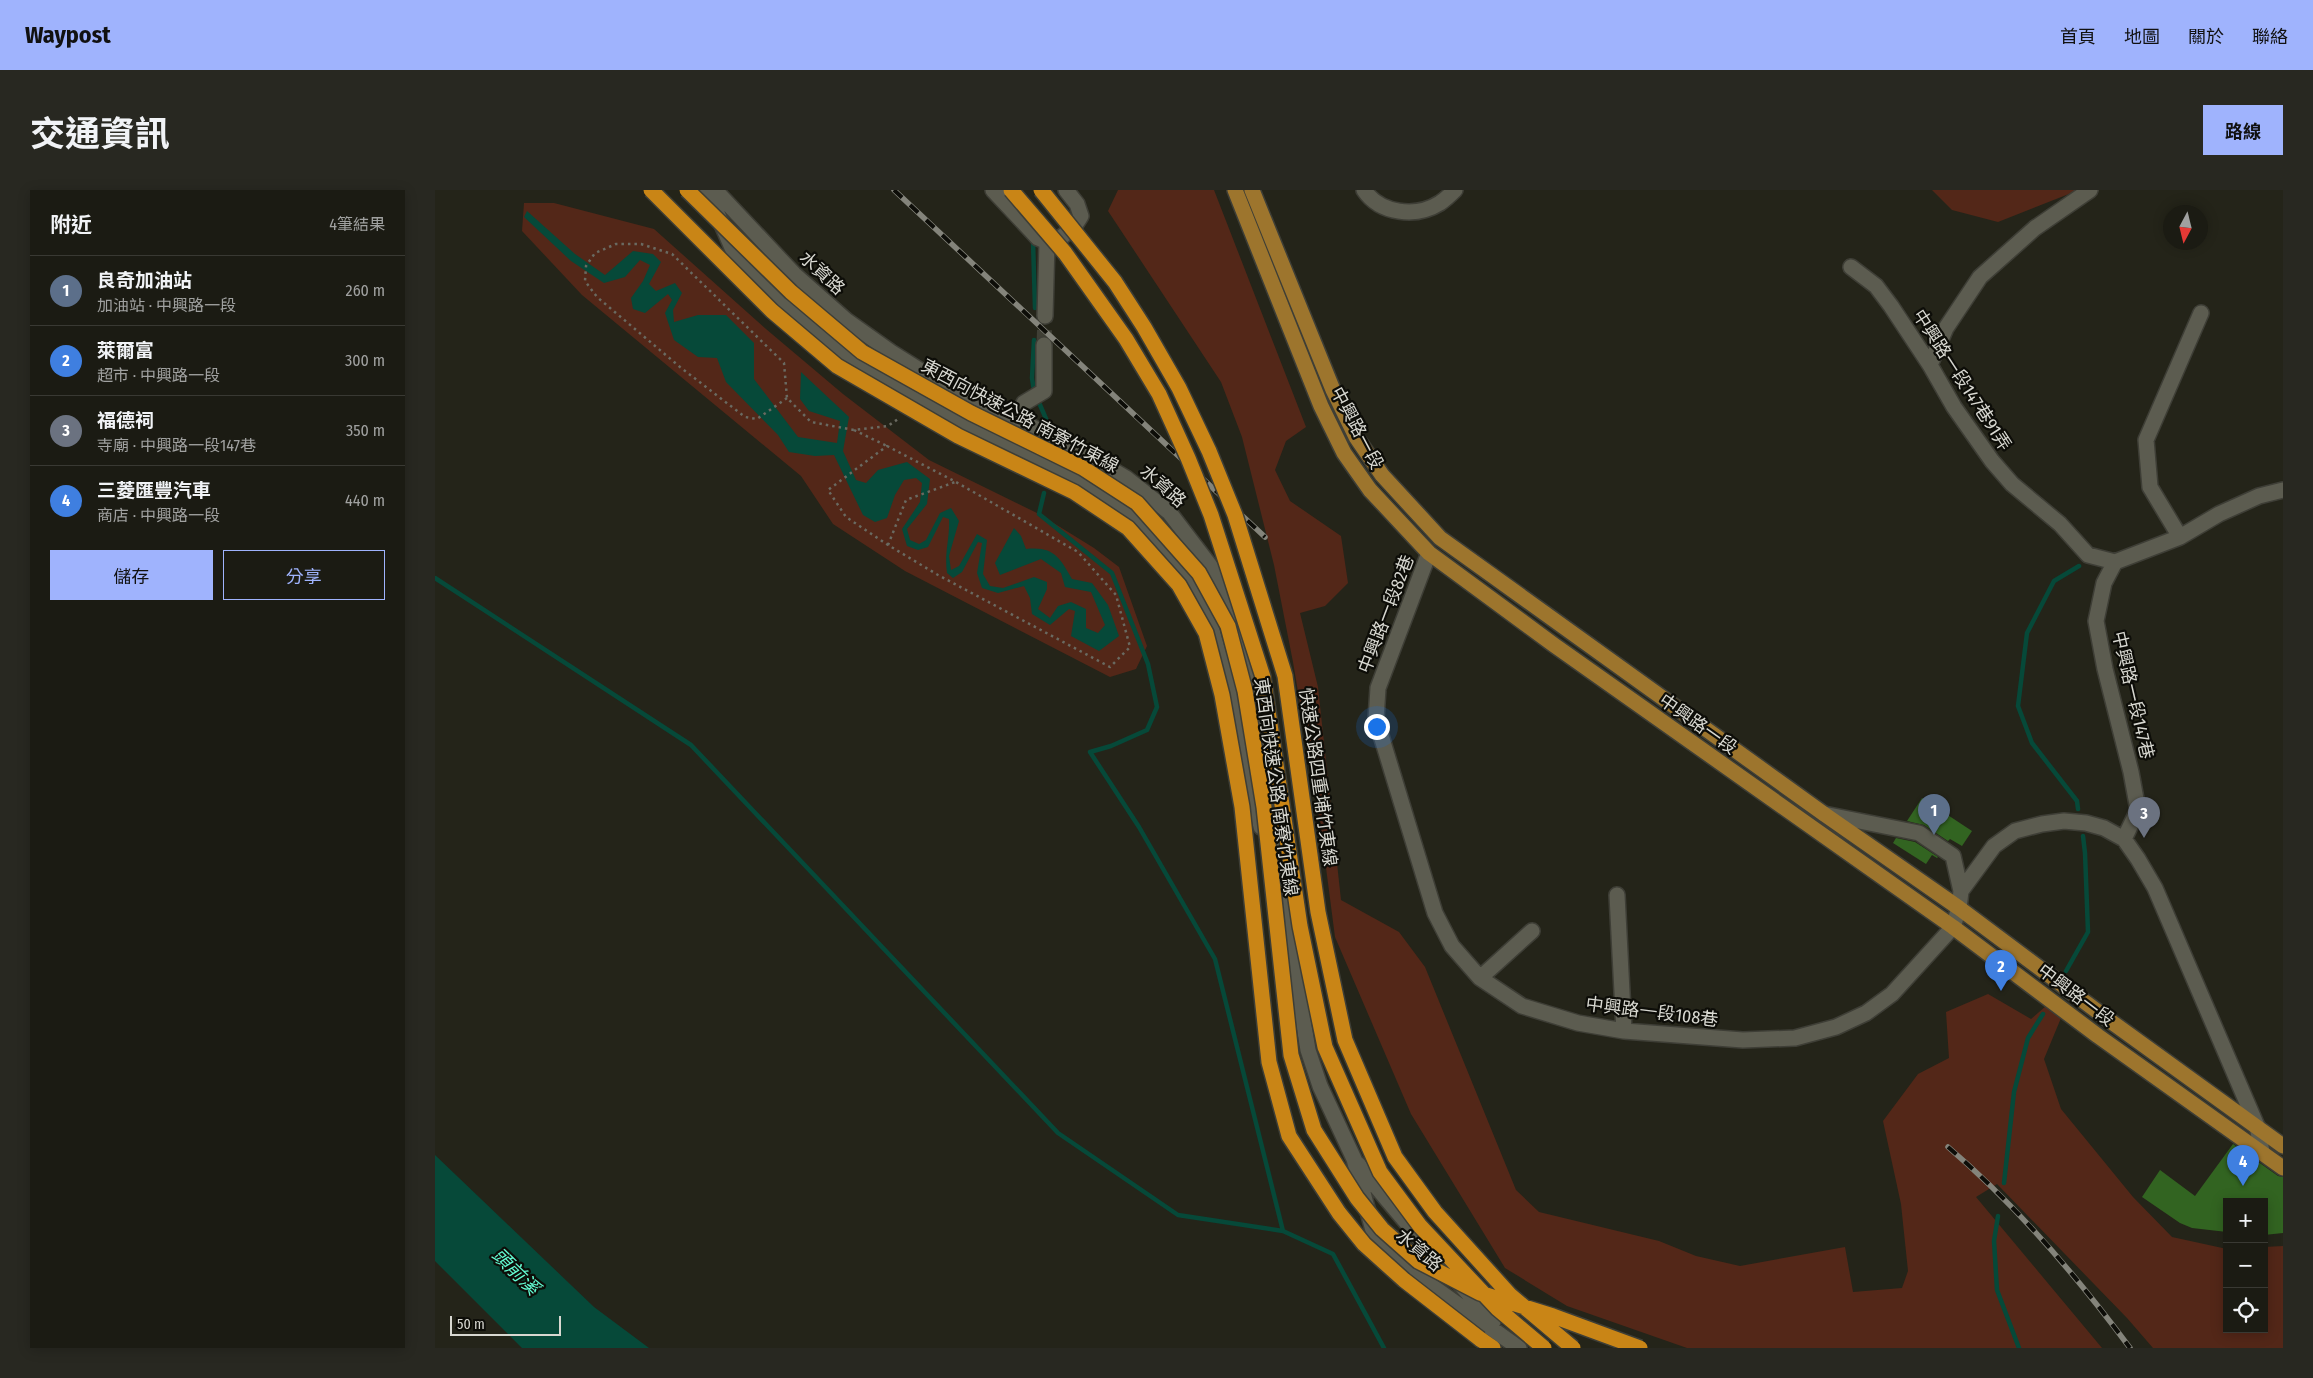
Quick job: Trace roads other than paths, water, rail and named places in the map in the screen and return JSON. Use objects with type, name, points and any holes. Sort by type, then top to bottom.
[{"type":"highway","name":"東西向快速公路 南寮竹東線","points":[[651,190],[772,311],[837,366],[958,436],[1074,492],[1128,528],[1179,585],[1206,633],[1222,695],[1242,807],[1269,1062],[1289,1136],[1324,1192],[1364,1244],[1403,1280],[1493,1348]]},
{"type":"highway","name":"東西向快速公路 南寮竹東線","points":[[687,190],[791,292],[863,352],[971,412],[1083,468],[1137,503],[1199,574],[1228,626],[1245,691],[1264,807],[1291,1055],[1314,1130],[1352,1191],[1382,1229],[1418,1261],[1480,1293],[1553,1316],[1639,1348]]},
{"type":"highway","points":[[1011,190],[1065,253],[1126,340],[1159,394],[1211,515],[1263,677],[1300,926],[1325,1047],[1380,1172],[1427,1233],[1498,1309],[1544,1348]]},
{"type":"highway","name":"快速公路四重埔竹東線","points":[[1041,190],[1109,275],[1144,327],[1179,388],[1209,452],[1235,515],[1285,676],[1318,912],[1345,1040],[1395,1157],[1435,1212],[1510,1295],[1573,1348]]},
{"type":"main road","name":"中興路一段","points":[[1235,190],[1321,406],[1344,453],[1370,490],[1429,553],[1554,645],[1953,928],[2283,1168]]},
{"type":"main road","name":"中興路一段","points":[[1252,190],[1333,390],[1356,437],[1382,475],[1440,538],[1959,908],[2113,1023],[2283,1146]]},
{"type":"street","name":"水資路","points":[[707,190],[736,257],[770,292],[814,332],[851,360],[923,404],[1003,446],[1078,481],[1134,517],[1189,581],[1209,620],[1228,686],[1296,976]]},
{"type":"street","name":"水資路","points":[[715,190],[794,274],[846,320],[926,374],[1080,451],[1126,478],[1169,512],[1211,567],[1232,610],[1251,681],[1273,804],[1308,1050],[1320,1086],[1354,1159],[1375,1238],[1412,1272],[1519,1348]]},
{"type":"street","points":[[993,190],[1038,238],[1047,242],[1058,240],[1079,222],[1080,209],[1066,190]]},
{"type":"street","points":[[1364,190],[1379,206],[1399,212],[1420,210],[1439,203],[1455,190]]},
{"type":"street","points":[[1930,365],[1946,328],[1980,277],[2035,228],[2090,190]]},
{"type":"street","points":[[1045,316],[1047,242]]},
{"type":"street","name":"中興路一段147巷91弄","points":[[1851,267],[1876,286],[1930,365],[1954,407],[1992,461],[2012,484],[2060,524],[2088,555],[2115,562]]},
{"type":"street","points":[[2180,538],[2149,487],[2146,440],[2201,313]]},
{"type":"street","points":[[1003,446],[1024,403],[1044,391],[1044,345]]},
{"type":"street","points":[[2115,562],[2180,538],[2219,514],[2259,496],[2283,490]]},
{"type":"street","name":"中興路一段82巷","points":[[1378,688],[1429,553]]},
{"type":"street","name":"中興路一段147巷","points":[[2115,562],[2104,583],[2096,620],[2105,669],[2131,772],[2138,810],[2124,839]]},
{"type":"street","name":"中興路一段108巷","points":[[1378,688],[1377,719],[1435,913],[1452,946],[1480,978],[1522,1006],[1578,1023],[1624,1031],[1743,1040],[1795,1038],[1836,1027],[1866,1013],[1891,994],[1953,928]]},
{"type":"street","points":[[1825,814],[1919,833],[1953,856],[1961,891],[1959,908],[1953,928]]},
{"type":"street","points":[[1961,891],[1994,846],[2015,831],[2064,821],[2086,823],[2104,828],[2124,839],[2155,888],[2257,1126],[2262,1152]]},
{"type":"street","points":[[1617,895],[1624,1031]]},
{"type":"street","points":[[1480,978],[1532,931]]},
{"type":"street","name":"水資路","points":[[1354,1159],[1401,1219],[1436,1254],[1506,1337]]},
{"type":"water","points":[[527,211],[575,254],[605,275],[633,251],[653,254],[661,262],[649,284],[656,291],[675,283],[682,293],[673,310],[674,322],[698,315],[726,315],[754,343],[754,379],[798,437],[837,443],[840,421],[809,411],[800,399],[801,372],[849,417],[843,451],[856,480],[866,483],[878,470],[907,462],[930,479],[927,504],[907,529],[910,540],[919,544],[926,540],[940,513],[951,508],[959,521],[949,556],[951,570],[959,566],[977,534],[987,540],[983,574],[990,586],[1003,588],[1034,577],[1047,582],[1047,589],[1038,609],[1050,618],[1058,606],[1071,602],[1086,609],[1086,628],[1098,633],[1105,625],[1091,592],[1065,587],[1061,573],[1041,559],[1000,575],[995,563],[1014,528],[1021,536],[1026,549],[1043,549],[1050,552],[1060,559],[1072,579],[1092,583],[1108,605],[1119,636],[1099,651],[1071,636],[1075,611],[1069,609],[1050,625],[1032,614],[1030,598],[1024,586],[998,593],[982,588],[977,573],[982,543],[978,542],[962,572],[953,578],[947,573],[946,565],[949,519],[943,517],[928,547],[918,550],[907,546],[902,529],[920,502],[922,483],[916,478],[904,480],[895,495],[887,518],[875,522],[863,515],[834,455],[815,456],[789,452],[778,435],[726,382],[717,358],[698,357],[674,340],[665,313],[672,300],[668,294],[645,313],[633,309],[631,298],[643,281],[650,265],[640,260],[625,277],[604,283],[571,261],[524,217]]},
{"type":"water","name":"頭前溪","points":[[435,1155],[594,1307],[649,1348],[522,1348],[435,1261]]},
{"type":"waterway","points":[[1033,241],[1035,308]]},
{"type":"waterway","points":[[1034,340],[1032,378],[1034,391],[1050,428]]},
{"type":"waterway","points":[[1044,493],[1039,514],[1112,573],[1148,664],[1157,707],[1147,730],[1111,746],[1090,752],[1139,827],[1215,959],[1283,1231]]},
{"type":"waterway","points":[[2078,809],[2077,801],[2032,743],[2018,706],[2027,633],[2054,581],[2079,566]]},
{"type":"waterway","points":[[435,578],[691,745],[1058,1133],[1178,1215],[1283,1231],[1333,1254],[1384,1348]]},
{"type":"waterway","points":[[2066,971],[2088,932],[2083,836]]},
{"type":"waterway","points":[[2004,1183],[2014,1092],[2028,1038],[2043,1014]]},
{"type":"waterway","points":[[1998,1216],[1994,1241],[1997,1290],[2019,1348]]},
{"type":"tunnel","points":[[1044,345],[1045,316]]},
{"type":"railway","points":[[894,190],[1265,537]]},
{"type":"railway","points":[[1948,1147],[1998,1193],[2045,1242],[2130,1348]]},
{"type":"place","name":"良奇加油站","points":[[1934,835]]},
{"type":"place","name":"福德祠","points":[[2144,838]]},
{"type":"place","name":"萊爾富","points":[[2001,991]]},
{"type":"place","name":"三菱匯豐汽車","points":[[2243,1186]]}]
